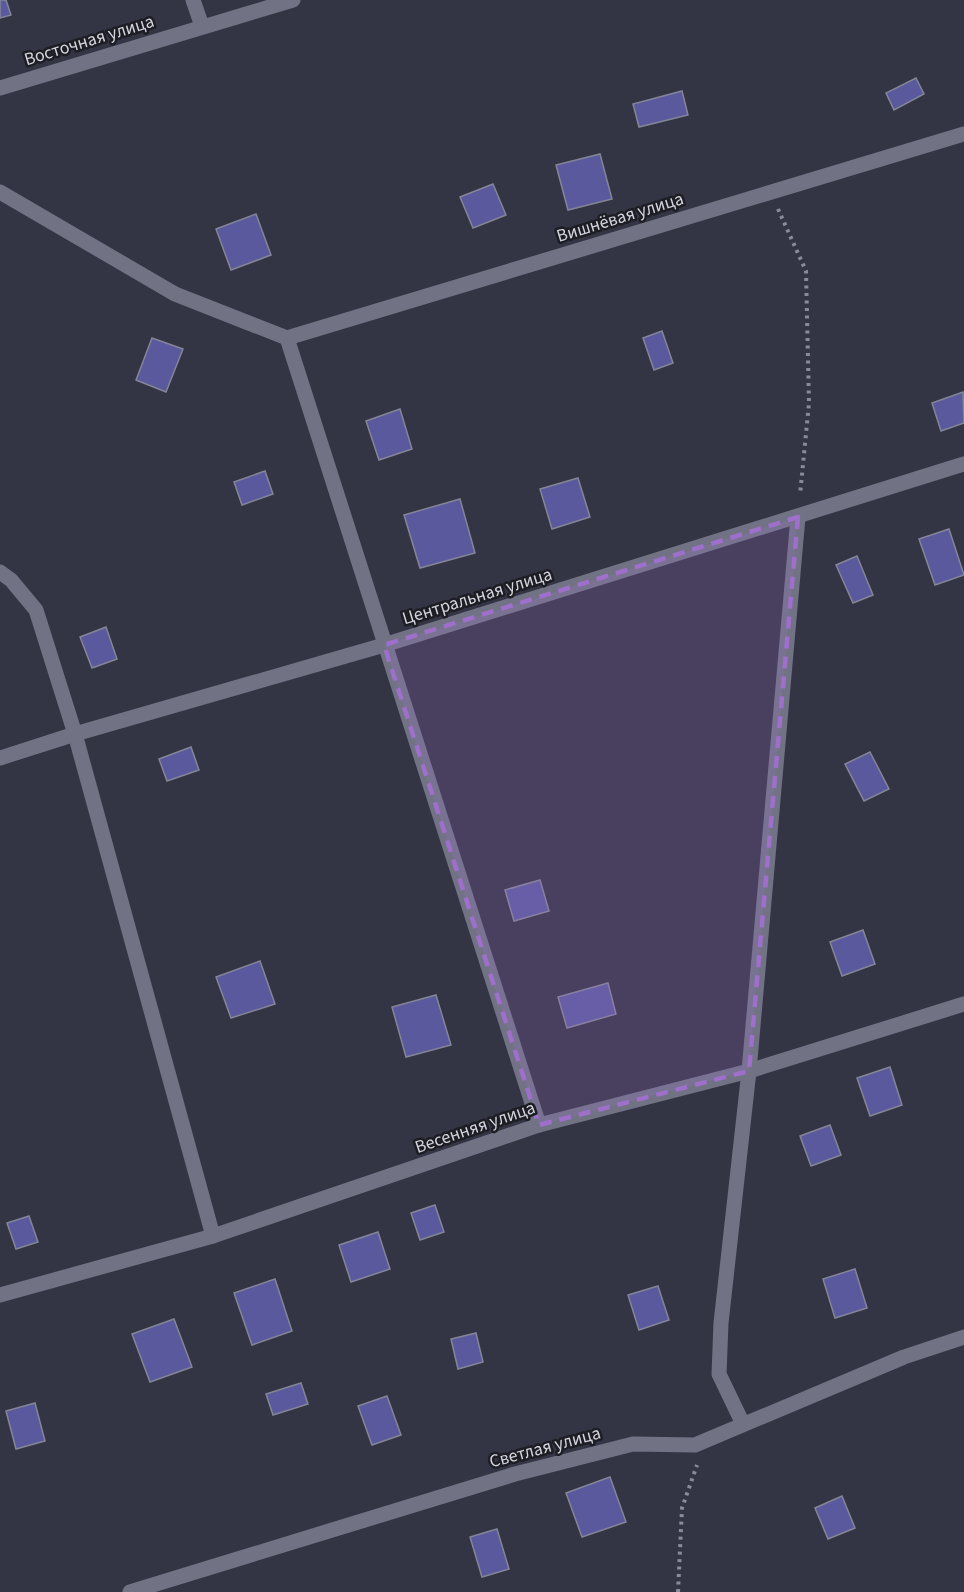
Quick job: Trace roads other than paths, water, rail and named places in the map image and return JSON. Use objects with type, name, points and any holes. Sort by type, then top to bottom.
[{"type":"street","points":[[193,0],[202,26]]},
{"type":"street","name":"Восточная улица","points":[[0,88],[293,0]]},
{"type":"street","name":"Вишнёвая улица","points":[[287,338],[964,134]]},
{"type":"street","points":[[0,192],[175,294],[287,338],[539,1125]]},
{"type":"street","name":"Центральная улица","points":[[0,758],[75,734],[384,645],[964,464]]},
{"type":"street","points":[[743,1424],[719,1374],[721,1323],[749,1071],[798,517]]},
{"type":"street","points":[[0,572],[11,580],[36,610],[75,734],[213,1236]]},
{"type":"street","name":"Весенняя улица","points":[[0,1295],[213,1236],[539,1125],[749,1071],[964,1004]]},
{"type":"street","name":"Светлая улица","points":[[130,1592],[515,1474],[633,1444],[695,1445],[904,1357],[964,1337]]}]
